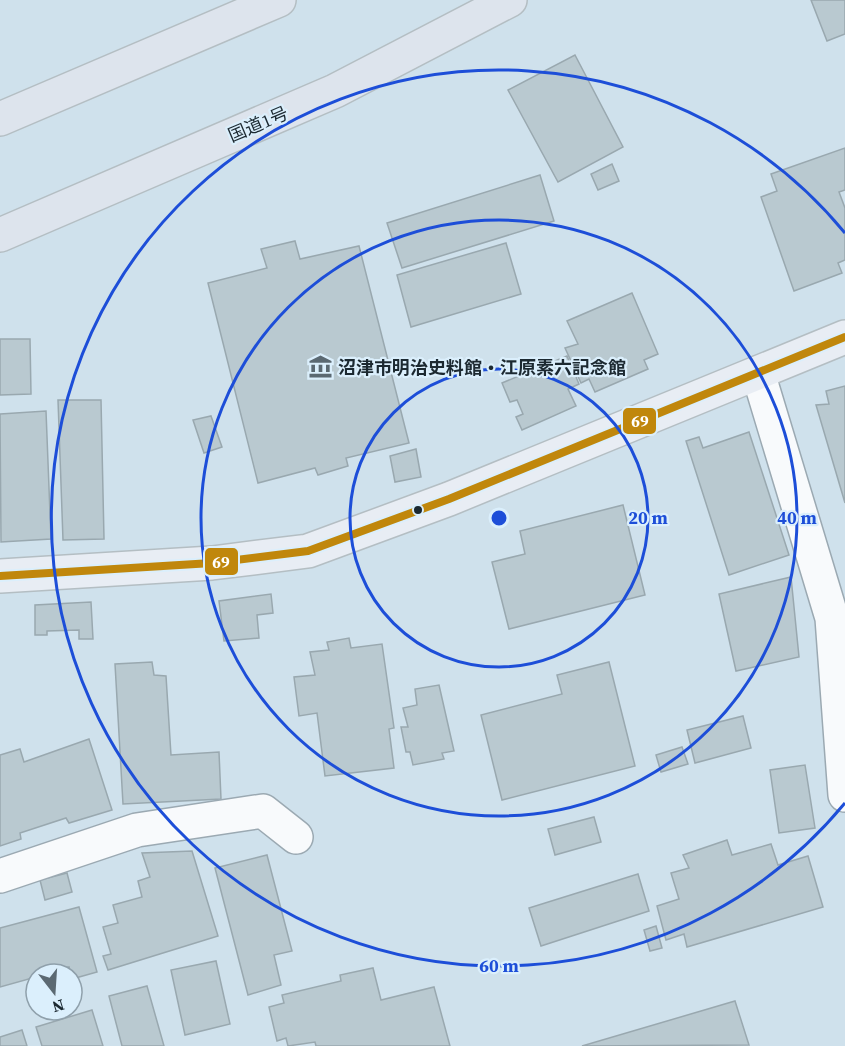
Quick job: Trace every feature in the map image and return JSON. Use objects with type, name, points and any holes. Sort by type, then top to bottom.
[{"type":"highway","points":[[0,119],[279,0]]},
{"type":"highway","name":"国道1号","points":[[0,235],[335,91],[510,0]]},
{"type":"main road","points":[[0,576],[212,562],[308,551],[449,500],[845,337]]},
{"type":"street","points":[[758,373],[832,618],[845,795]]},
{"type":"street","points":[[0,876],[137,830],[263,811],[296,837]]},
{"type":"building","points":[[811,0],[845,0],[845,34],[827,41]]},
{"type":"building","points":[[575,55],[623,147],[558,182],[508,90]]},
{"type":"building","points":[[845,148],[845,190],[839,192],[845,208],[845,260],[838,263],[842,273],[794,291],[761,197],[777,191],[771,174]]},
{"type":"building","points":[[612,164],[619,181],[598,190],[591,174]]},
{"type":"building","points":[[540,175],[554,221],[402,268],[387,223]]},
{"type":"building","points":[[295,241],[300,259],[359,246],[409,443],[346,458],[348,466],[318,475],[315,468],[258,483],[208,283],[267,268],[261,249]]},
{"type":"building","points":[[506,243],[521,294],[411,327],[397,275]]},
{"type":"building","points":[[632,293],[658,354],[644,360],[648,369],[595,392],[589,379],[581,383],[565,348],[578,344],[567,321]]},
{"type":"building","points":[[0,339],[30,339],[31,394],[0,395]]},
{"type":"building","points":[[567,356],[579,384],[568,389],[576,406],[522,430],[516,417],[523,414],[517,400],[510,402],[502,383]]},
{"type":"building","points":[[845,386],[845,503],[816,405],[829,404],[826,391]]},
{"type":"building","points":[[58,400],[101,400],[104,539],[63,540]]},
{"type":"building","points":[[46,411],[51,539],[1,542],[0,414]]},
{"type":"building","points":[[211,416],[222,447],[204,453],[193,420]]},
{"type":"building","points":[[749,432],[789,555],[729,575],[686,441],[699,437],[703,448]]},
{"type":"building","points":[[416,449],[421,477],[395,482],[390,456]]},
{"type":"building","points":[[623,505],[645,595],[509,629],[492,562],[525,554],[520,531]]},
{"type":"building","points":[[791,577],[799,657],[736,671],[719,594]]},
{"type":"building","points":[[271,594],[273,613],[257,615],[259,638],[224,641],[219,601]]},
{"type":"building","points":[[91,602],[93,639],[79,639],[79,630],[47,631],[47,635],[35,635],[35,605]]},
{"type":"building","points":[[349,638],[351,648],[382,644],[394,728],[389,729],[394,768],[325,776],[317,713],[299,716],[294,677],[315,675],[310,652],[329,650],[327,642]]},
{"type":"building","points":[[152,662],[154,675],[166,676],[171,755],[219,752],[221,799],[123,804],[115,664]]},
{"type":"building","points":[[609,662],[635,766],[502,800],[481,715],[562,694],[557,675]]},
{"type":"building","points":[[439,685],[454,751],[442,753],[444,759],[413,765],[410,752],[406,752],[401,727],[408,727],[403,708],[417,705],[415,689]]},
{"type":"building","points":[[743,716],[751,748],[695,763],[687,730]]},
{"type":"building","points":[[89,739],[112,810],[69,823],[66,818],[20,833],[21,839],[0,846],[0,755],[20,749],[24,762]]},
{"type":"building","points":[[682,747],[688,764],[661,772],[656,755]]},
{"type":"building","points":[[805,765],[815,828],[779,833],[770,770]]},
{"type":"building","points":[[594,817],[601,842],[555,855],[548,829]]},
{"type":"building","points":[[727,840],[732,855],[771,844],[778,865],[808,856],[823,907],[687,947],[684,934],[666,940],[657,906],[679,899],[671,873],[689,868],[683,855]]},
{"type":"building","points":[[192,851],[218,936],[108,970],[103,956],[111,954],[103,927],[118,923],[113,905],[142,897],[138,881],[150,877],[142,853]]},
{"type":"building","points":[[267,855],[292,951],[274,955],[281,985],[248,995],[215,868]]},
{"type":"building","points":[[67,873],[72,892],[45,900],[40,880]]},
{"type":"building","points":[[638,874],[649,911],[541,946],[529,908]]},
{"type":"building","points":[[79,907],[97,972],[84,976],[84,962],[24,962],[24,980],[0,987],[0,928]]},
{"type":"building","points":[[656,926],[662,948],[650,951],[644,930]]},
{"type":"building","points":[[216,961],[230,1024],[185,1035],[171,970]]},
{"type":"building","points":[[373,968],[381,1000],[434,987],[450,1046],[316,1046],[315,1042],[288,1046],[286,1038],[277,1041],[269,1007],[284,1003],[282,995],[341,981],[340,975]]},
{"type":"building","points":[[147,986],[164,1046],[122,1046],[109,996]]},
{"type":"building","points":[[735,1001],[749,1045],[582,1046]]},
{"type":"building","points":[[92,1010],[103,1046],[42,1046],[36,1027],[52,1022],[84,1022],[84,1012]]},
{"type":"building","points":[[22,1030],[27,1046],[0,1046],[0,1037]]},
{"type":"transit line","name":"69","points":[[0,576],[212,563],[308,551],[449,499],[845,337]]},
{"type":"place","name":"沼津市明治史料館・江原素六記念館","points":[[320,367]]}]
